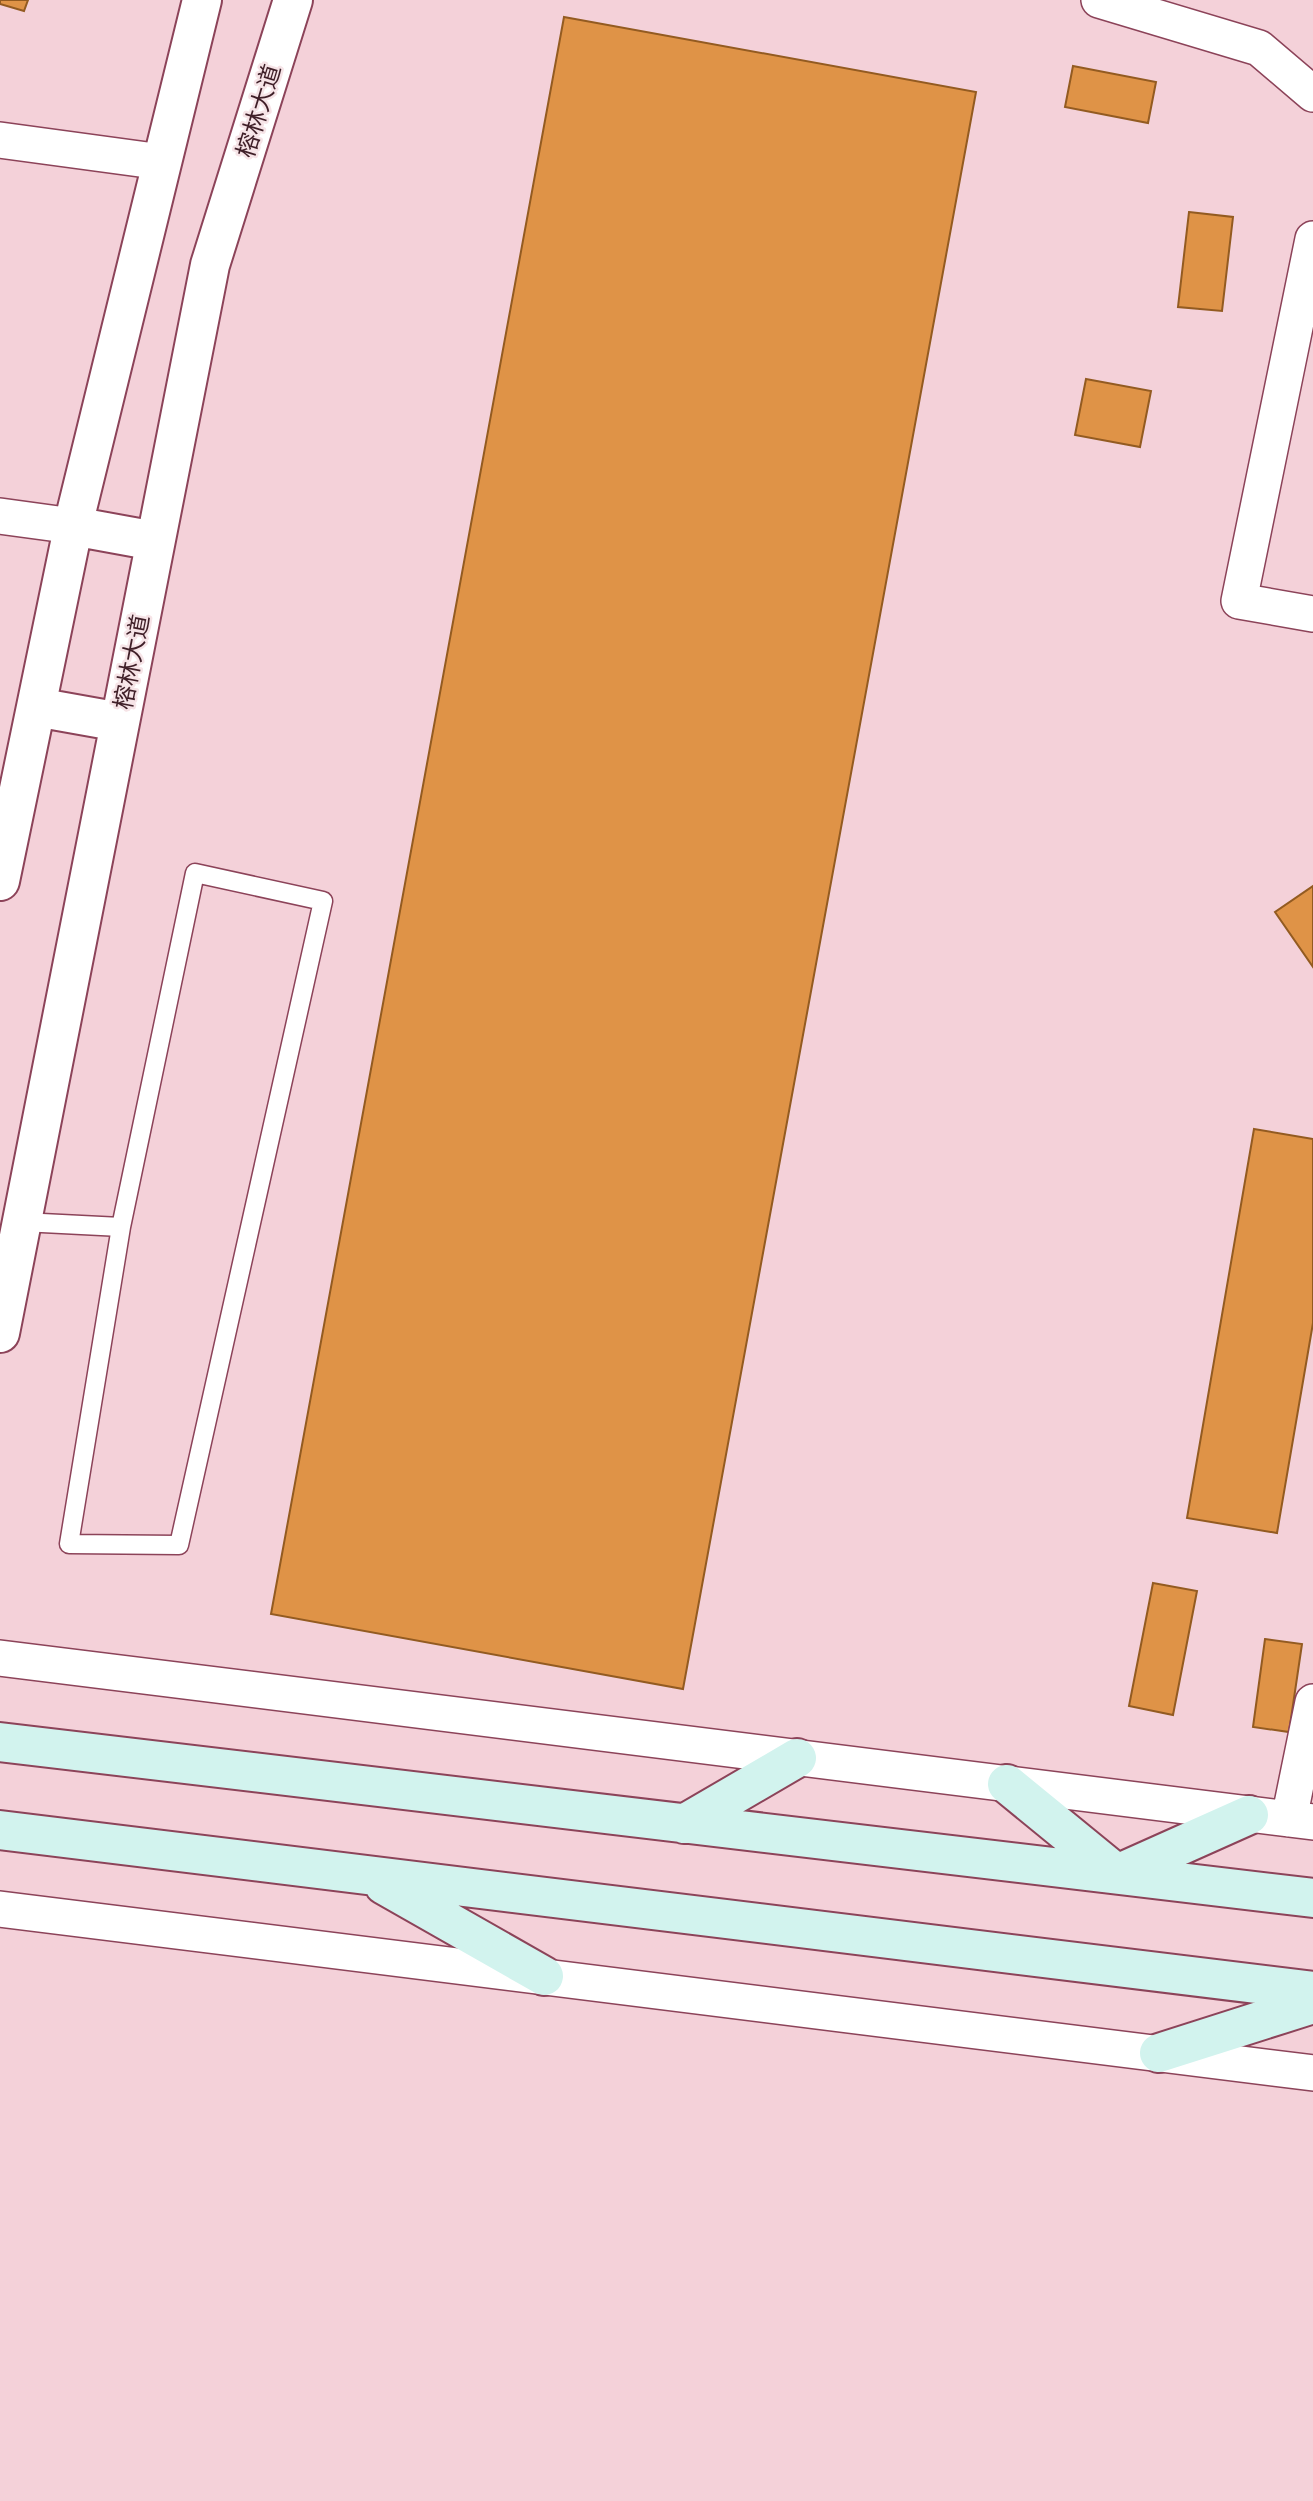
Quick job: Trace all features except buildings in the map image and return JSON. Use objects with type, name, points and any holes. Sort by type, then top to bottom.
[{"type":"main road","points":[[0,1742],[1313,1898]]},
{"type":"main road","points":[[684,1824],[797,1758]]},
{"type":"main road","points":[[1007,1784],[1117,1874]]},
{"type":"main road","points":[[1117,1874],[1249,1815]]},
{"type":"main road","points":[[0,1830],[1313,1991]]},
{"type":"main road","points":[[367,1875],[544,1976]]},
{"type":"main road","points":[[1159,2053],[1313,2004]]},
{"type":"street","points":[[0,881],[73,526],[202,0]]},
{"type":"street","name":"榕林大道","points":[[0,1333],[210,265],[293,0]]},
{"type":"street","points":[[1099,0],[1259,48],[1313,94]]},
{"type":"street","points":[[0,140],[162,162]]},
{"type":"street","points":[[1313,239],[1238,601],[1313,614]]},
{"type":"street","points":[[0,516],[155,541]]},
{"type":"street","points":[[36,707],[120,722]]},
{"type":"street","points":[[0,1658],[1301,1821],[1313,1702]]},
{"type":"street","points":[[0,1909],[1313,2073]]},
{"type":"lane","points":[[195,873],[323,901],[178,1545],[69,1544],[121,1227],[195,873]]},
{"type":"lane","points":[[22,1222],[121,1227]]}]
